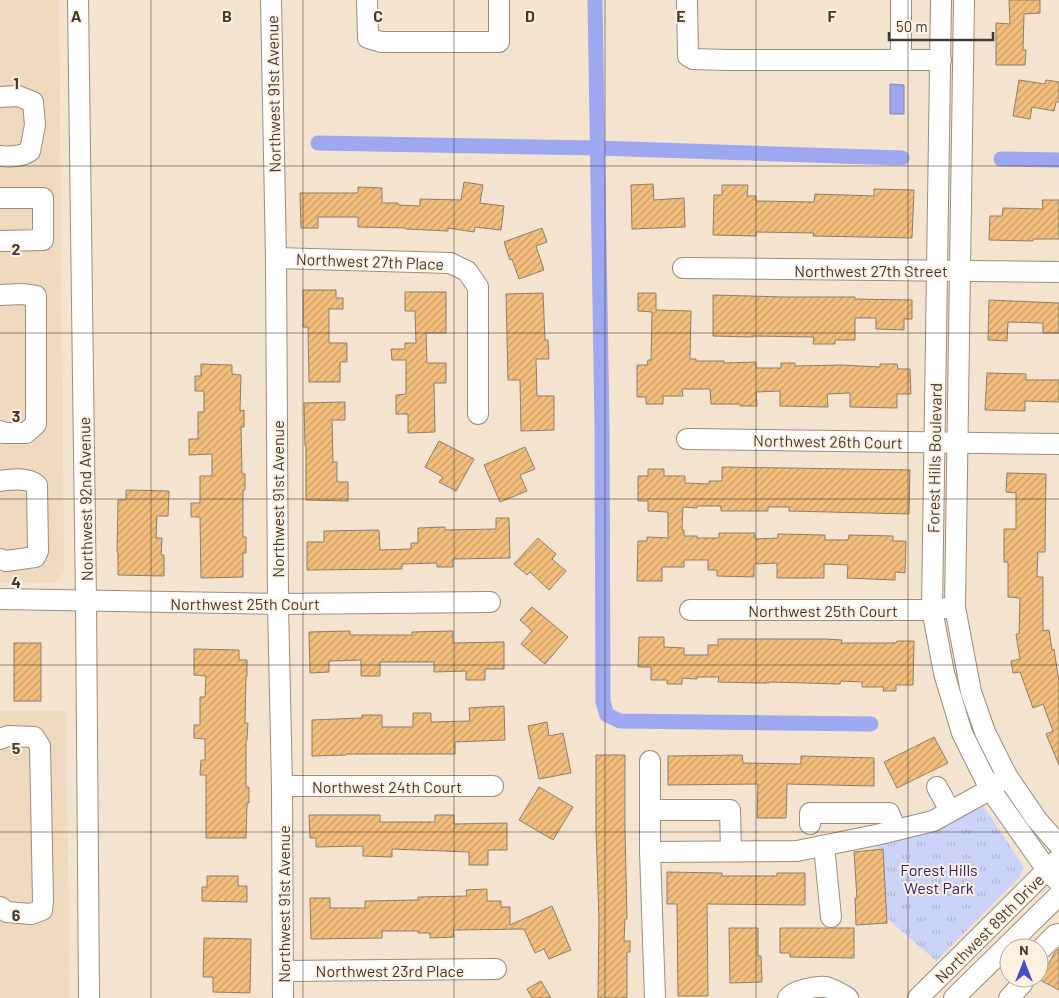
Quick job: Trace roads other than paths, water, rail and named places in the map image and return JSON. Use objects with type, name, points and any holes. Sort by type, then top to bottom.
[{"type":"street","name":"Northwest 92nd Avenue","points":[[78,0],[89,998]]},
{"type":"street","name":"Northwest 91st Avenue","points":[[271,0],[276,258],[283,998]]},
{"type":"street","points":[[367,0],[368,38],[381,42],[499,42],[500,0]]},
{"type":"street","points":[[687,0],[688,56],[693,59],[941,60]]},
{"type":"street","points":[[901,0],[902,60]]},
{"type":"street","name":"Forest Hills Boulevard","points":[[941,0],[932,609],[944,673],[962,732],[990,789],[1055,870]]},
{"type":"street","name":"Forest Hills Boulevard","points":[[964,0],[955,607],[971,692],[985,732],[1007,776],[1037,820],[1059,846]]},
{"type":"street","points":[[0,96],[18,96],[32,102],[35,125],[30,151],[23,155],[0,156]]},
{"type":"street","points":[[0,198],[43,198],[43,240],[0,241]]},
{"type":"street","name":"Northwest 27th Place","points":[[276,258],[450,263],[467,271],[478,287],[478,414]]},
{"type":"street","name":"Northwest 27th Street","points":[[683,268],[1059,272]]},
{"type":"street","points":[[0,295],[22,294],[36,296],[36,424],[26,433],[4,433],[0,431]]},
{"type":"street","name":"Northwest 26th Court","points":[[687,439],[1059,444]]},
{"type":"street","points":[[0,480],[32,481],[37,485],[38,551],[35,557],[6,561],[0,559]]},
{"type":"street","name":"Northwest 25th Court","points":[[0,600],[278,604],[490,602]]},
{"type":"street","name":"Northwest 25th Court","points":[[690,610],[923,610],[955,607]]},
{"type":"street","points":[[0,739],[8,736],[34,737],[40,746],[43,900],[42,910],[32,914],[7,912],[0,907]]},
{"type":"street","points":[[650,761],[650,852],[655,998]]},
{"type":"street","points":[[650,852],[797,851],[824,846],[933,821],[990,789],[1007,776]]},
{"type":"street","name":"Northwest 24th Court","points":[[282,786],[493,786]]},
{"type":"street","points":[[937,787],[950,812]]},
{"type":"street","points":[[650,810],[730,810],[731,851]]},
{"type":"street","points":[[810,824],[810,813],[890,813],[896,830]]},
{"type":"street","points":[[824,846],[831,917]]},
{"type":"street","name":"Northwest 89th Drive","points":[[918,998],[1055,870]]},
{"type":"street","name":"Northwest 89th Drive","points":[[954,998],[1059,895]]},
{"type":"street","points":[[1049,941],[1059,934]]},
{"type":"street","name":"Northwest 23rd Place","points":[[284,971],[496,969]]},
{"type":"street","points":[[788,998],[791,994],[808,988],[826,987],[848,998]]},
{"type":"street","points":[[1009,998],[1018,988]]},
{"type":"water","points":[[890,84],[904,85],[904,114],[890,114]]},
{"type":"waterway","points":[[595,0],[602,425],[603,702],[607,715],[620,721],[871,724]]},
{"type":"waterway","points":[[318,143],[597,148],[902,158]]},
{"type":"waterway","points":[[1001,159],[1059,160]]},
{"type":"park label","name":"Forest Hills West Park","points":[[939,878]]}]
